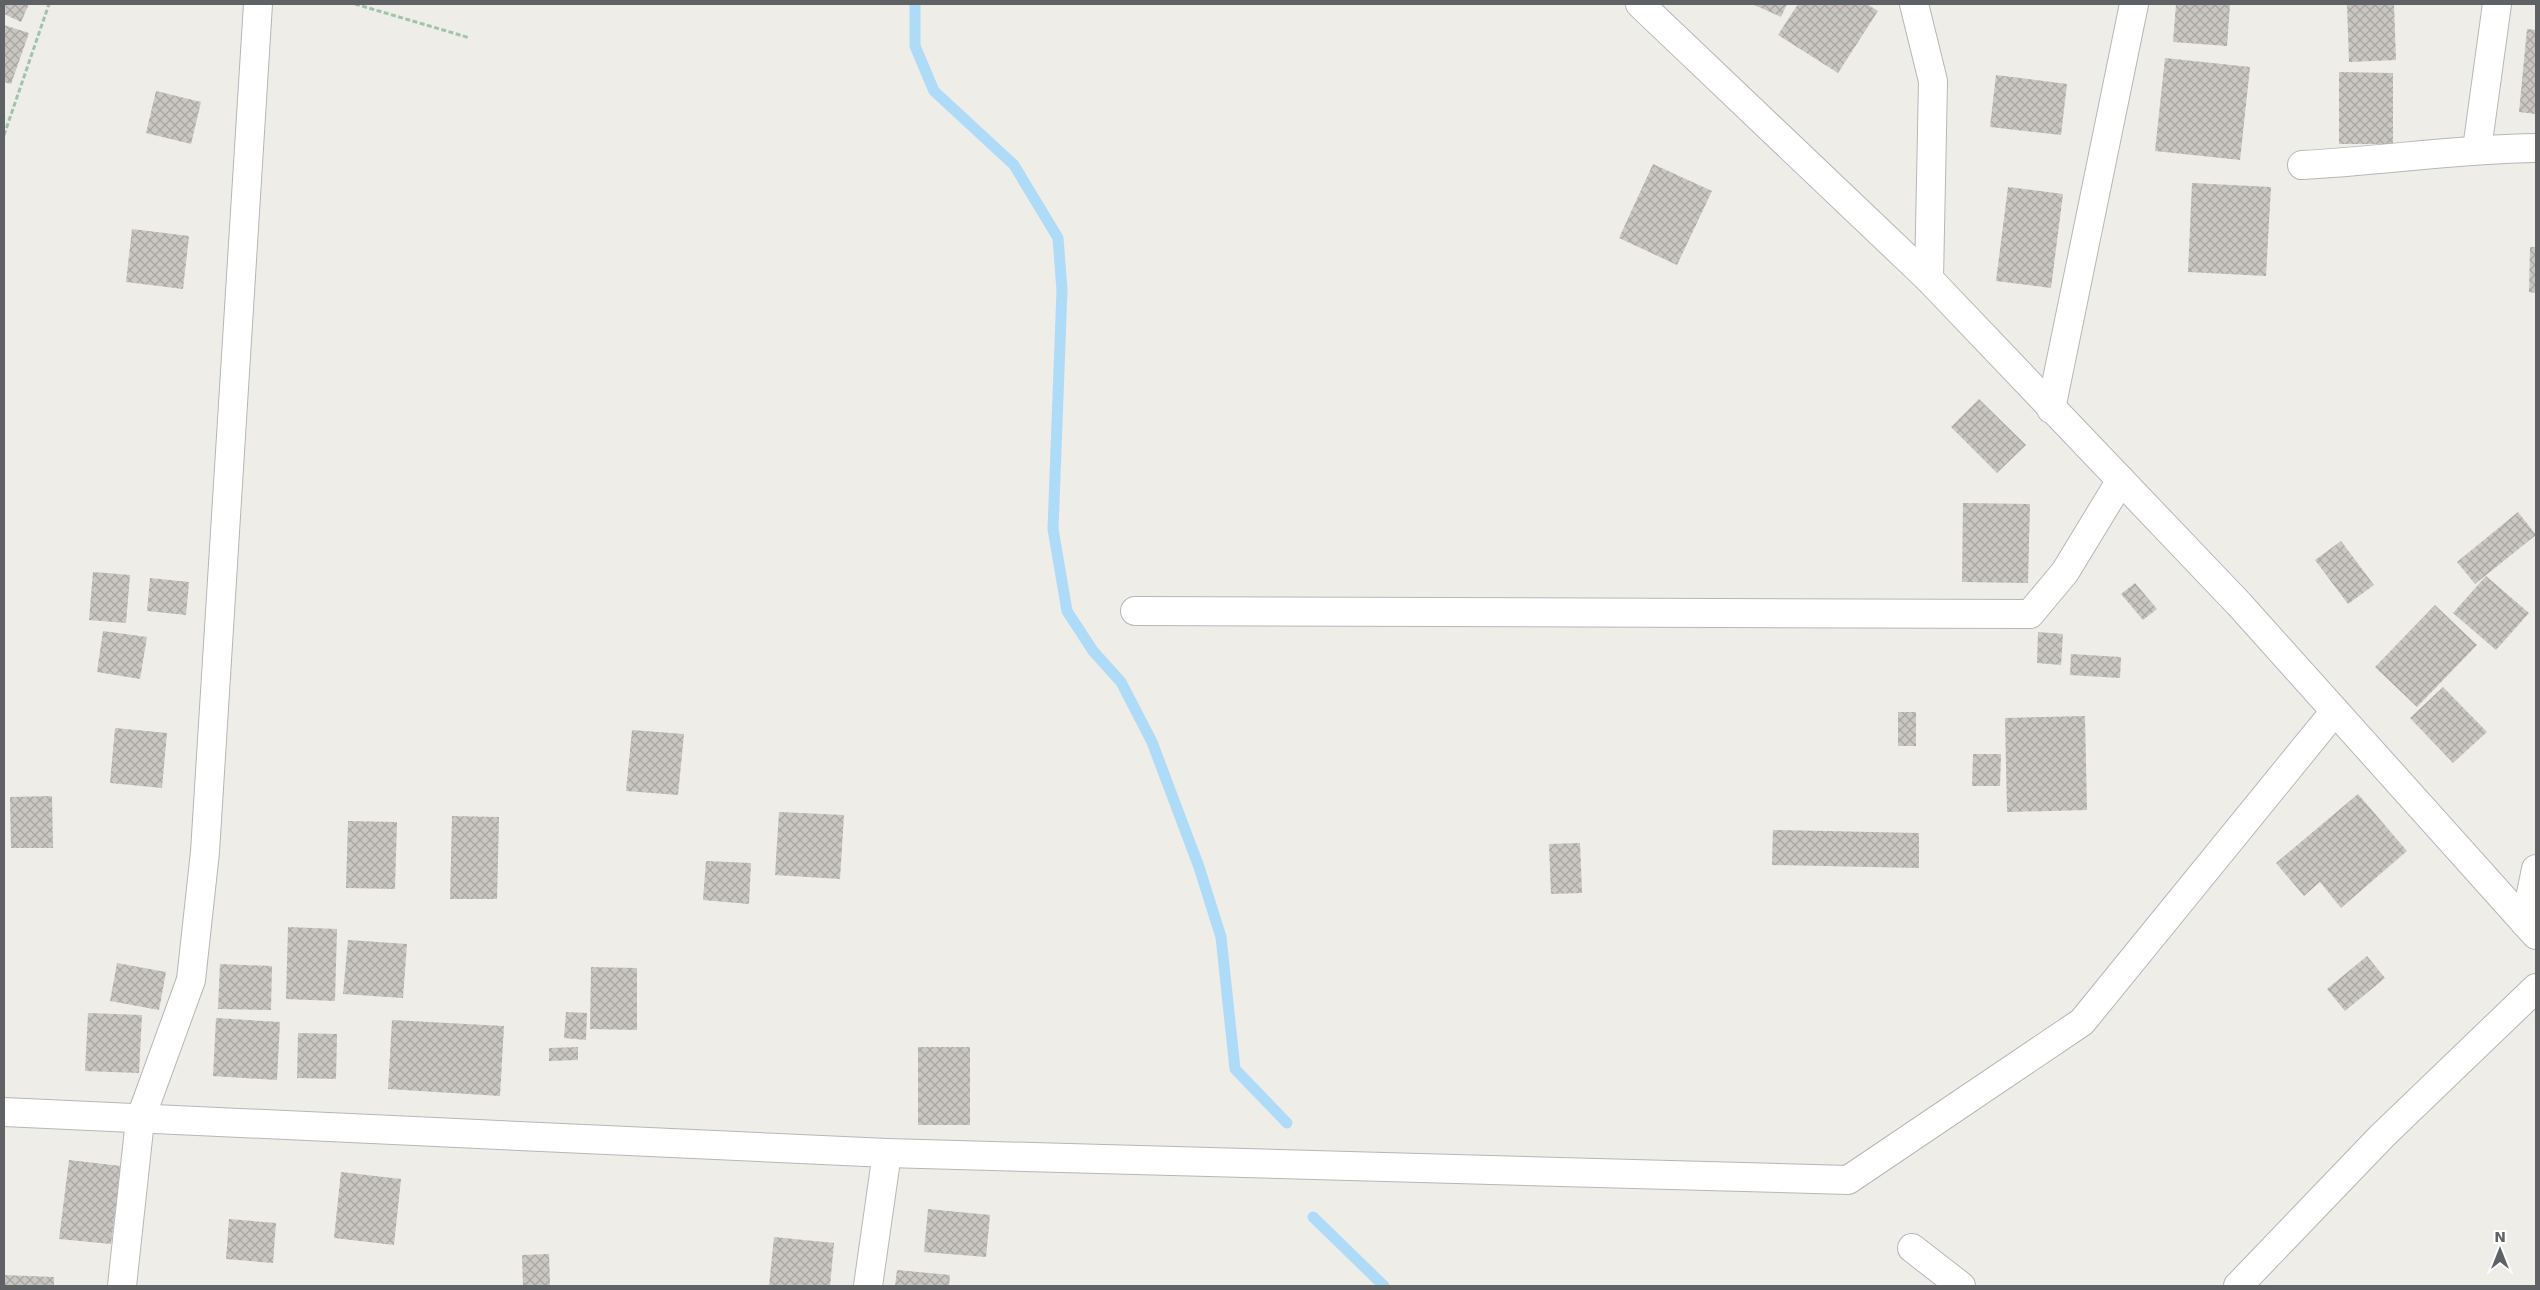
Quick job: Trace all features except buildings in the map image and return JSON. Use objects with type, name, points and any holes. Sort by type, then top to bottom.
[{"type":"street","points":[[122,1286],[140,1120],[191,980],[205,852],[258,4]]},
{"type":"street","points":[[1640,4],[1928,279],[2239,604],[2531,929]]},
{"type":"street","points":[[1914,4],[1933,81],[1928,279]]},
{"type":"street","points":[[2051,409],[2134,4]]},
{"type":"street","points":[[2477,149],[2497,4]]},
{"type":"street","points":[[2302,166],[2350,163],[2477,149],[2536,148]]},
{"type":"street","points":[[1135,611],[2030,614],[2064,572],[2121,480]]},
{"type":"street","points":[[4,1112],[140,1120],[887,1153],[1848,1180],[2082,1022],[2335,711]]},
{"type":"street","points":[[2531,929],[2536,869]]},
{"type":"street","points":[[2238,1286],[2382,1136],[2536,988]]},
{"type":"street","points":[[868,1286],[887,1153]]},
{"type":"street","points":[[1912,1248],[1961,1286]]},
{"type":"path","points":[[4,135],[49,4]]},
{"type":"path","points":[[355,4],[470,38]]},
{"type":"waterway","points":[[915,4],[915,46],[934,91],[1014,165],[1058,238],[1062,290],[1053,529],[1067,611],[1093,651],[1121,682],[1152,742],[1199,867],[1221,937],[1235,1069],[1287,1123]]},
{"type":"waterway","points":[[1313,1217],[1384,1286]]}]
